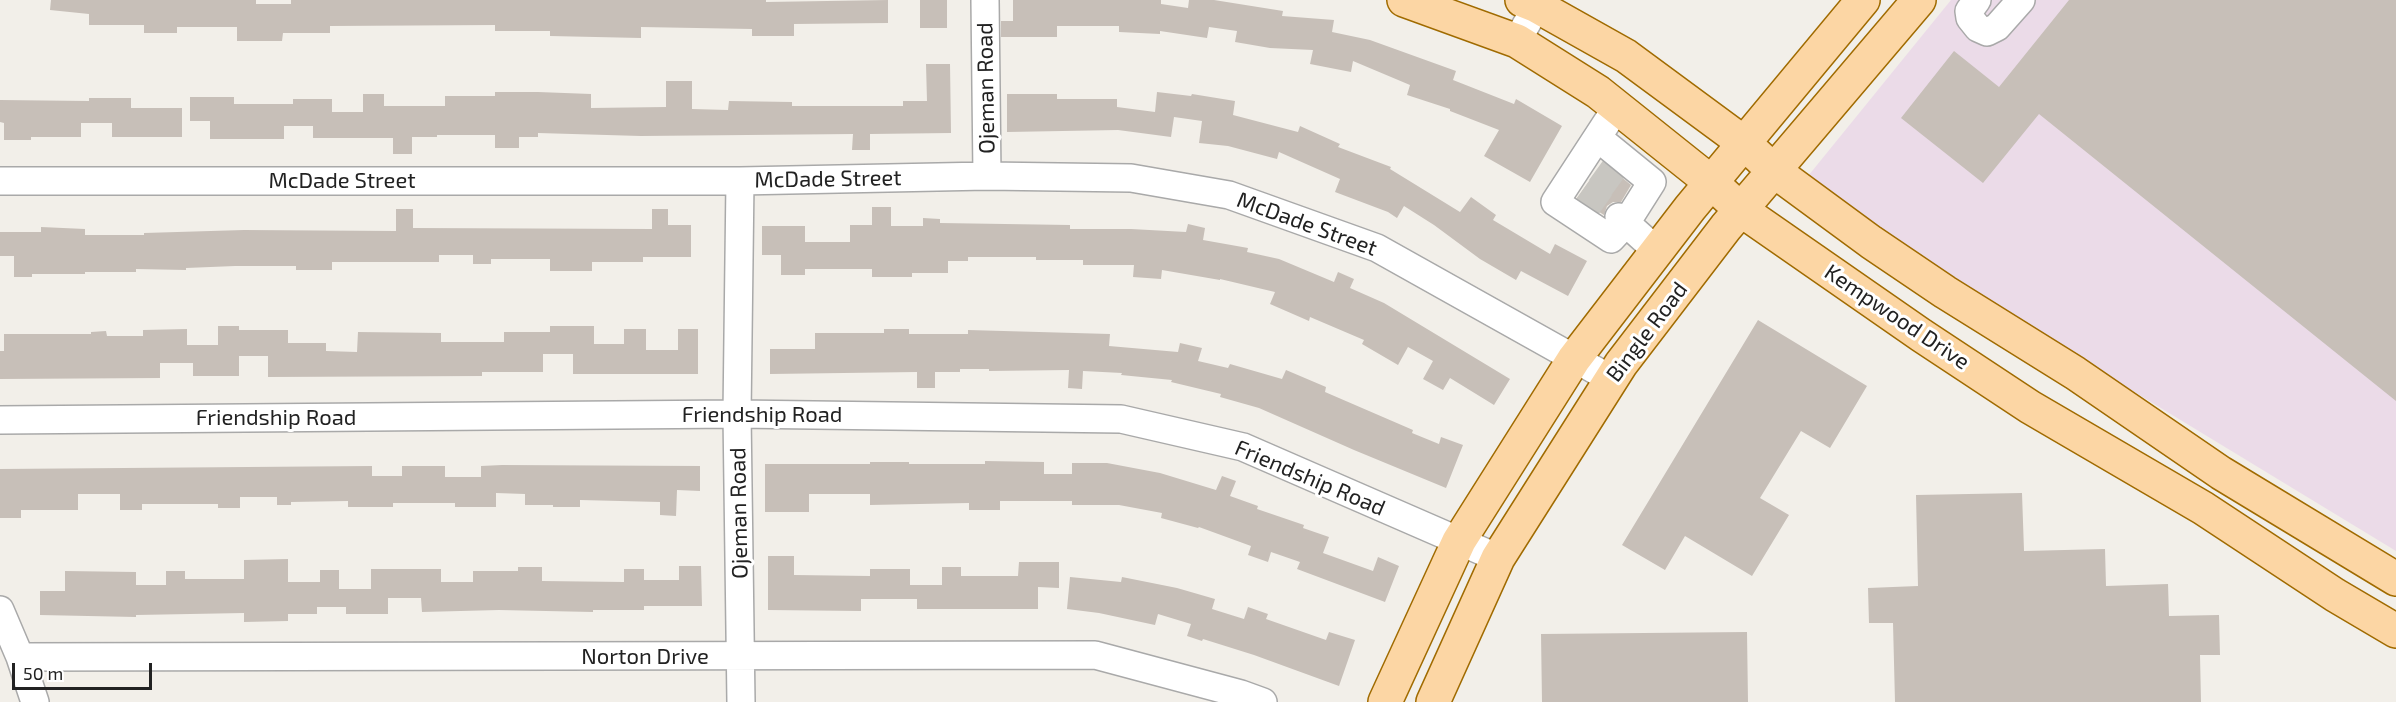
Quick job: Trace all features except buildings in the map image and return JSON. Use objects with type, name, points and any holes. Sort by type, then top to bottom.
[{"type":"main road","name":"Kempwood Drive","points":[[1404,0],[1517,41],[1598,92],[1712,183],[1741,210],[1921,335],[2030,406],[2203,508],[2335,595],[2396,631]]},
{"type":"main road","name":"Bingle Road","points":[[1385,702],[1459,541],[1574,359],[1657,251],[1863,0]]},
{"type":"main road","name":"Bingle Road","points":[[1433,702],[1498,558],[1621,364],[1773,170],[1918,0]]},
{"type":"main road","points":[[1533,2],[1626,57],[1744,143],[1773,170],[1871,242],[1945,292],[2075,373],[2221,472],[2396,579]]},
{"type":"street","name":"Ojeman Road","points":[[985,0],[987,176]]},
{"type":"street","points":[[1977,0],[1969,11],[1970,18],[1978,28],[1987,32],[1997,27],[2020,0]]},
{"type":"street","points":[[1517,41],[1533,2]]},
{"type":"street","points":[[1586,168],[1652,182],[1630,209],[1611,239],[1555,202],[1586,168],[1617,107]]},
{"type":"street","name":"McDade Street","points":[[0,182],[740,181],[987,176],[1131,178],[1229,195],[1377,248],[1611,379]]},
{"type":"street","name":"Ojeman Road","points":[[740,181],[737,414],[741,702]]},
{"type":"street","points":[[1630,209],[1657,251]]},
{"type":"street","name":"Friendship Road","points":[[0,420],[737,414],[1121,419],[1243,447],[1498,558]]},
{"type":"street","points":[[0,610],[20,657],[35,702]]},
{"type":"street","name":"Norton Drive","points":[[20,657],[1095,655],[1263,702]]},
{"type":"shaded area","points":[[1951,0],[2396,0],[2396,551],[1970,292],[1804,181]]},
{"type":"tunnel","points":[[1597,169],[1634,196]]},
{"type":"tunnel","points":[[1582,191],[1619,217]]}]
